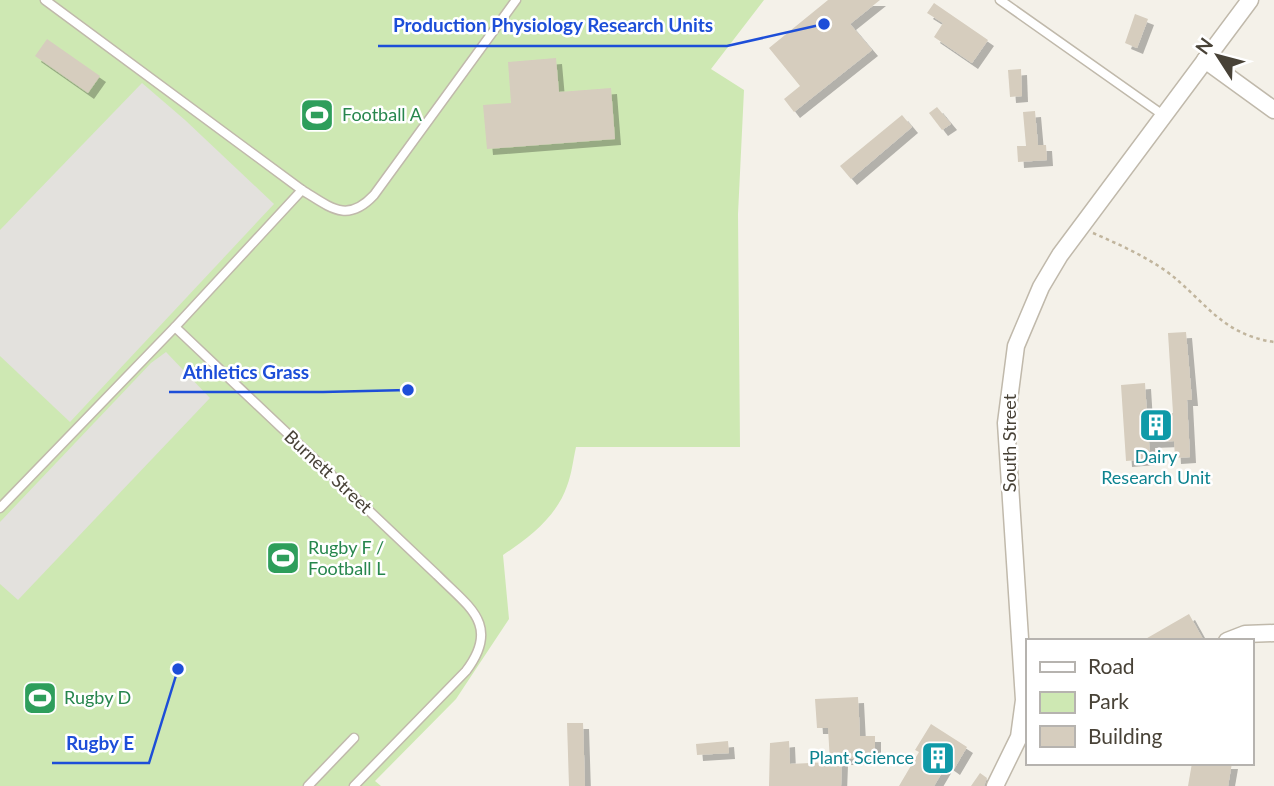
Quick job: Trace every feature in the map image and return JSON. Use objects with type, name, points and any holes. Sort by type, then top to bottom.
[{"type":"street","name":"South Street","points":[[995,786],[1014,751],[1025,719],[1006,423],[1016,346],[1041,287],[1080,227],[1250,0]]},
{"type":"street","points":[[1205,60],[1274,110]]},
{"type":"street","points":[[1232,639],[1245,634],[1274,632]]},
{"type":"lane","points":[[46,0],[302,190],[334,209],[353,211],[362,207],[393,169],[516,0]]},
{"type":"lane","points":[[1000,0],[1163,115]]},
{"type":"lane","points":[[0,508],[175,327],[302,190]]},
{"type":"lane","name":"Burnett Street","points":[[175,327],[437,575],[467,605],[480,626],[482,642],[479,653],[466,671],[359,784]]},
{"type":"lane","points":[[308,786],[354,738]]},
{"type":"path","points":[[1080,227],[1155,264],[1225,323],[1255,339],[1274,342]]},
{"type":"green space","points":[[0,0],[764,0],[711,69],[744,90],[738,214],[740,447],[576,447],[569,481],[556,507],[532,534],[503,555],[509,619],[456,699],[375,781],[381,786],[0,786]]},
{"type":"shaded area","points":[[142,83],[274,204],[70,422],[0,356],[0,230]]},
{"type":"shaded area","points":[[166,352],[210,398],[18,600],[0,584],[0,522],[151,363]]},
{"type":"building","points":[[828,0],[880,0],[850,24],[872,50],[794,112],[784,99],[800,86],[769,48]]},
{"type":"building","points":[[934,3],[988,40],[972,63],[934,37],[943,23],[927,13]]},
{"type":"building","points":[[1135,14],[1148,19],[1137,48],[1125,43]]},
{"type":"building","points":[[47,39],[100,76],[88,93],[35,56]]},
{"type":"building","points":[[556,58],[559,92],[611,88],[615,139],[487,149],[483,105],[511,103],[508,62]]},
{"type":"building","points":[[1021,69],[1022,96],[1010,97],[1008,70]]},
{"type":"building","points":[[937,107],[951,124],[942,130],[929,113]]},
{"type":"building","points":[[1035,111],[1038,145],[1046,145],[1047,160],[1018,162],[1017,146],[1026,146],[1023,112]]},
{"type":"building","points":[[902,115],[912,127],[851,179],[840,166]]},
{"type":"building","name":"Dairy Research Unit","points":[[1186,332],[1192,400],[1187,400],[1190,457],[1175,458],[1174,441],[1149,442],[1150,459],[1126,461],[1121,385],[1145,383],[1147,415],[1173,413],[1168,333]]},
{"type":"building","points":[[1189,614],[1203,639],[1145,639]]},
{"type":"building","points":[[858,697],[860,736],[875,736],[875,759],[842,759],[841,786],[769,786],[770,743],[789,741],[790,764],[830,762],[828,728],[817,728],[815,699]]},
{"type":"building","points":[[567,723],[583,723],[585,786],[569,786]]},
{"type":"building","name":"Plant Science","points":[[931,724],[967,747],[954,769],[947,764],[934,786],[899,786],[919,752],[915,750]]},
{"type":"building","points":[[728,741],[729,753],[697,755],[696,744]]},
{"type":"building","points":[[1192,765],[1232,765],[1228,786],[1188,786]]},
{"type":"building","points":[[980,773],[987,778],[984,786],[971,786]]},
{"type":"place","name":"Production Physiology Research Units","points":[[824,24]]},
{"type":"place","name":"Football A","points":[[317,115]]},
{"type":"place","name":"Athletics Grass","points":[[408,390]]},
{"type":"place","name":"Dairy Research Unit","points":[[1156,425]]},
{"type":"place","name":"Rugby F / Football L","points":[[283,558]]},
{"type":"place","name":"Rugby E","points":[[178,669]]},
{"type":"place","name":"Rugby D","points":[[40,698]]},
{"type":"place","name":"Plant Science","points":[[938,758]]}]
